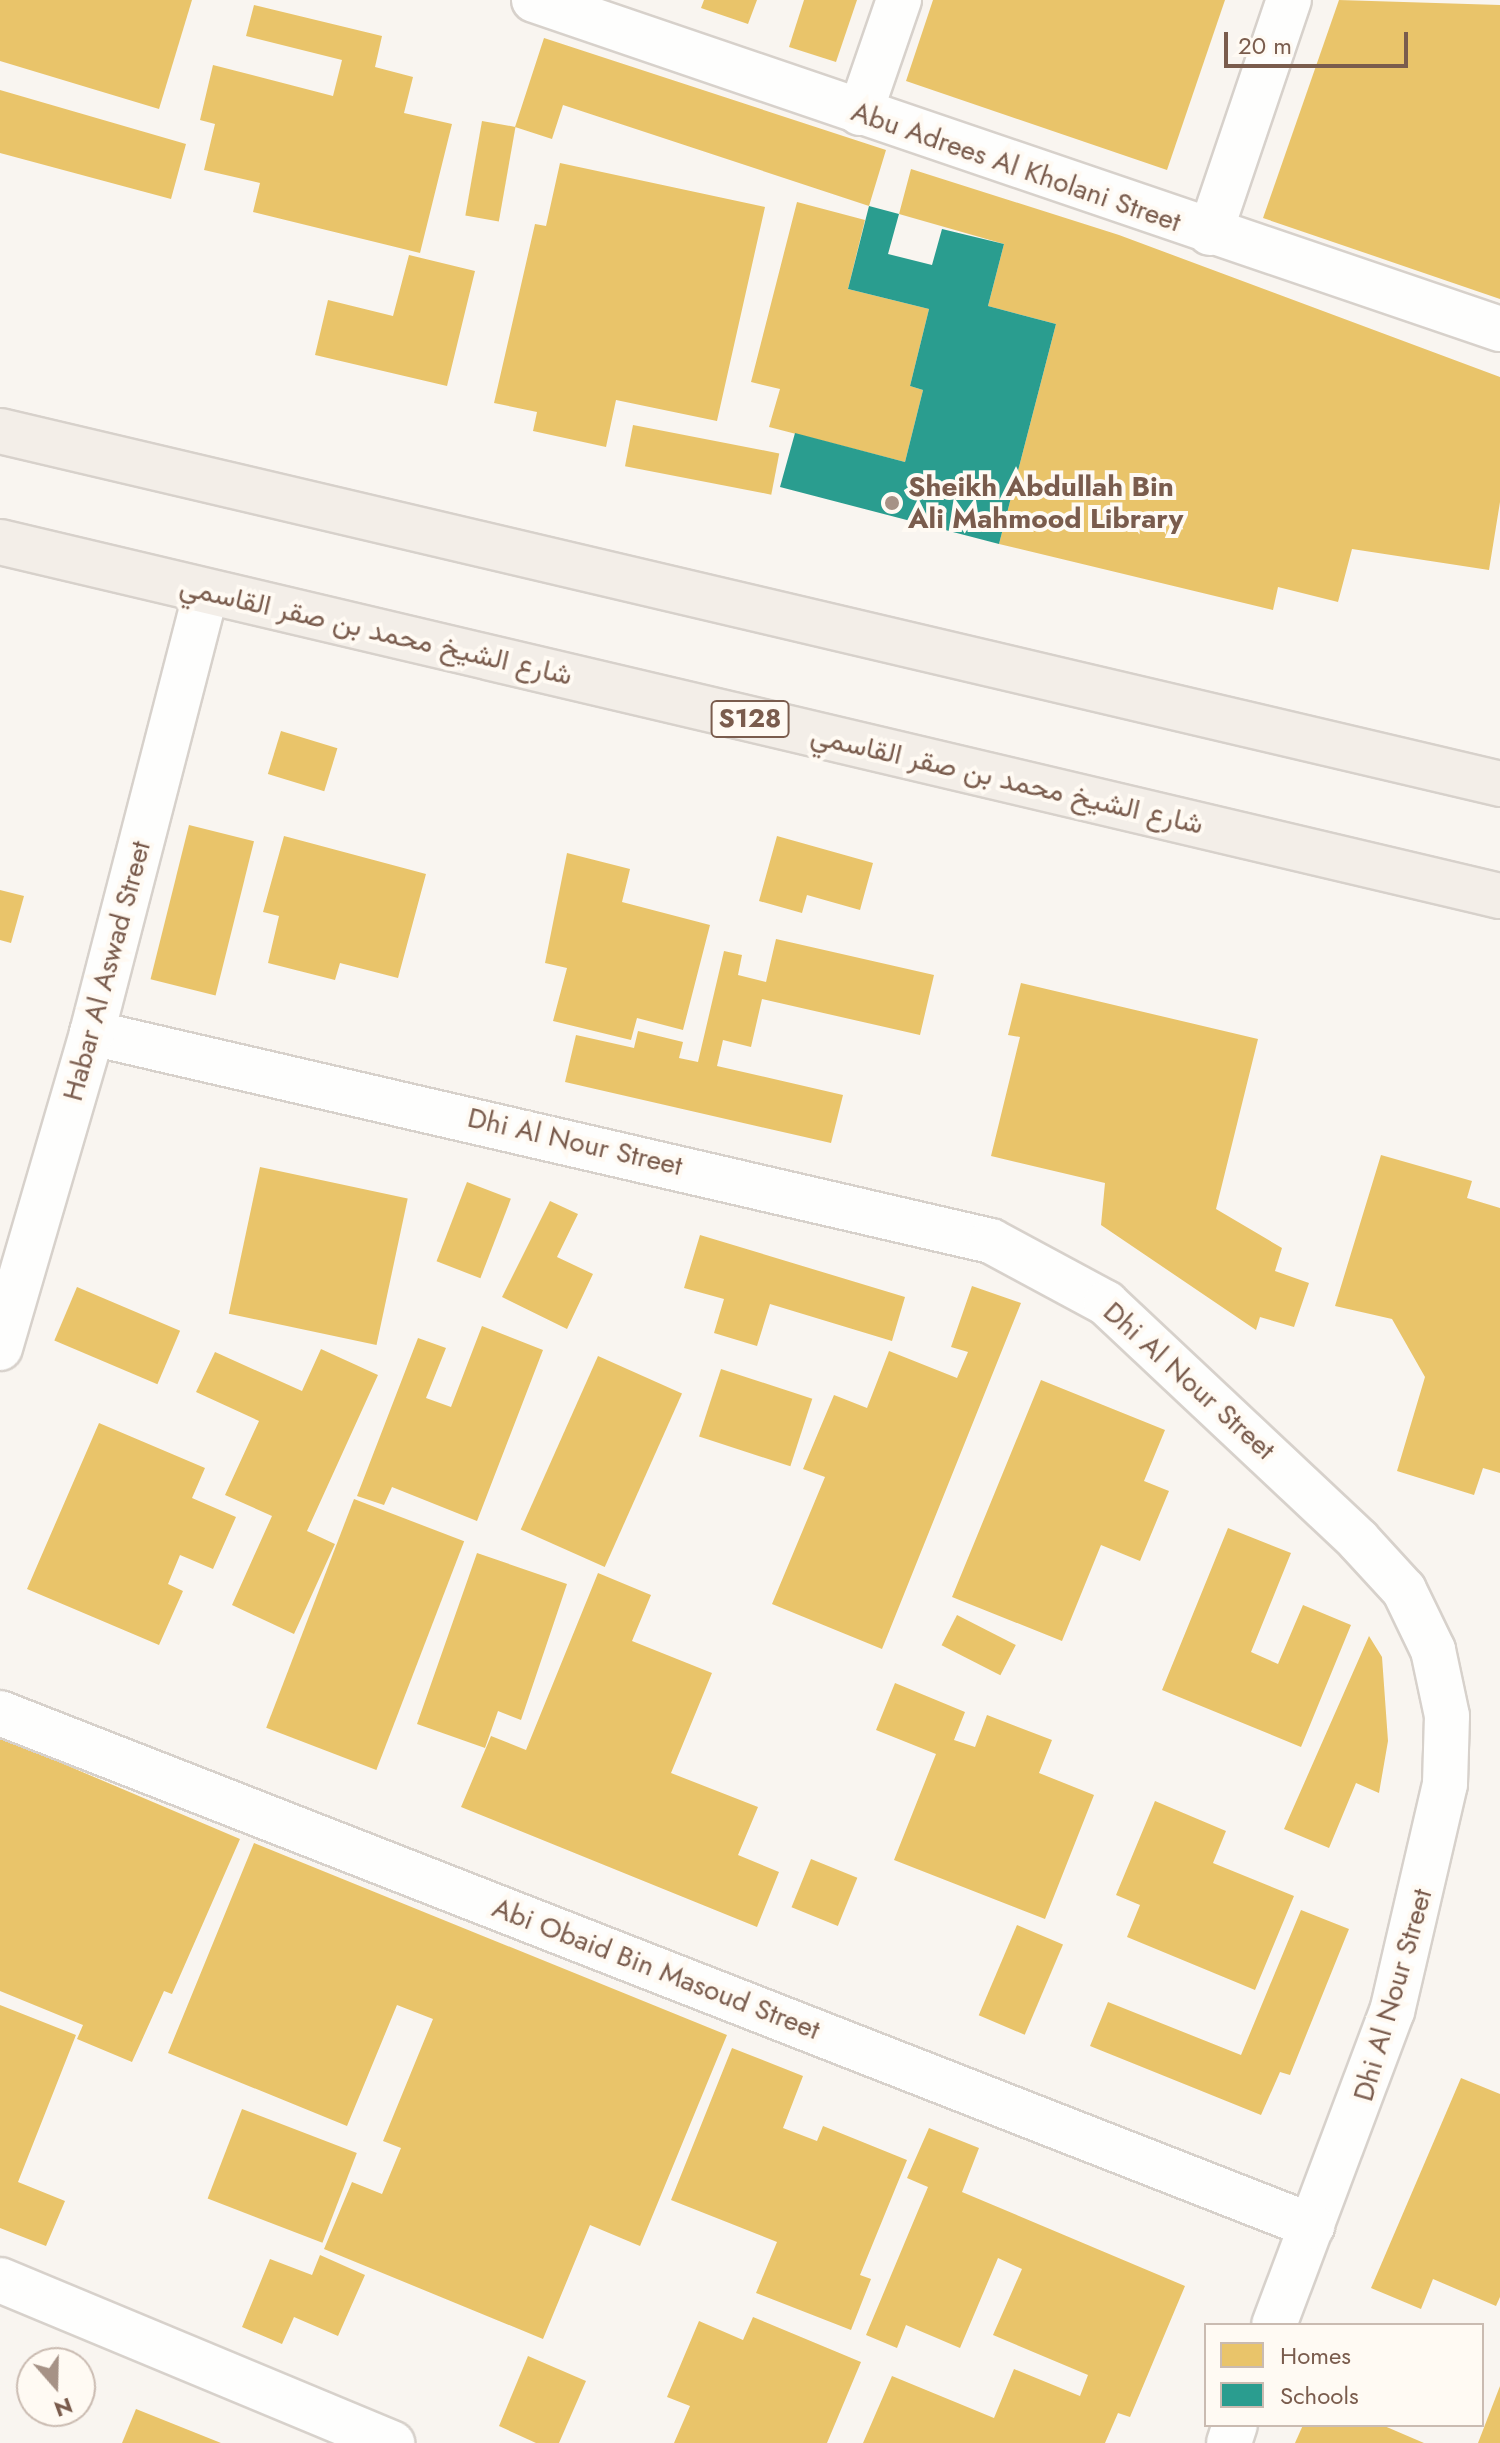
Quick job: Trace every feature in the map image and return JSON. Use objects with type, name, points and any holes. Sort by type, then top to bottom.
[{"type":"main road","points":[[0,431],[1500,784]]},
{"type":"main road","name":"شارع الشيخ محمد بن صقر القاسمي","points":[[0,542],[1500,896]]},
{"type":"main road","points":[[1441,768],[1500,768]]},
{"type":"street","name":"Abu Adrees Al Kholani Street","points":[[534,0],[1210,233],[1500,329]]},
{"type":"street","points":[[860,113],[899,0]]},
{"type":"street","points":[[1210,233],[1289,0]]},
{"type":"street","name":"Habar Al Aswad Street","points":[[0,1348],[92,1033],[206,591]]},
{"type":"street","name":"Dhi Al Nour Street","points":[[92,1033],[991,1241],[1106,1303],[1346,1529],[1404,1590],[1433,1650],[1447,1716],[1445,1784],[1392,2011],[1275,2323]]},
{"type":"street","name":"Abi Obaid Bin Masoud Street","points":[[0,1713],[1312,2226]]},
{"type":"street","points":[[0,2280],[392,2443]]},
{"type":"building: Homes","points":[[0,0],[192,0],[159,109],[0,61]]},
{"type":"building: Homes","points":[[704,0],[757,0],[748,24],[701,8]]},
{"type":"building: Homes","points":[[804,0],[857,0],[836,62],[789,47]]},
{"type":"building: Homes","points":[[933,0],[1225,0],[1167,170],[906,81]]},
{"type":"building: Homes","points":[[1339,0],[1500,5],[1500,299],[1263,218]]},
{"type":"building: Homes","points":[[254,5],[382,36],[375,67],[413,77],[404,113],[452,124],[420,253],[253,212],[260,183],[204,170],[215,124],[200,120],[213,65],[333,96],[342,60],[246,36]]},
{"type":"building: Homes","points":[[544,38],[886,150],[869,206],[563,105],[552,139],[515,127]]},
{"type":"building: Homes","points":[[0,90],[186,144],[171,199],[0,153]]},
{"type":"building: Homes","points":[[482,121],[515,127],[499,221],[465,216]]},
{"type":"building: Homes","points":[[560,163],[765,207],[717,421],[616,400],[606,447],[533,431],[537,412],[494,403],[535,224],[546,226]]},
{"type":"building: Homes","points":[[911,169],[1119,235],[1500,377],[1500,502],[1489,570],[1352,549],[1338,602],[1278,587],[1273,610],[999,544],[1056,324],[988,306],[1004,244],[899,214]]},
{"type":"building: Homes","points":[[797,202],[865,220],[848,289],[929,309],[910,386],[923,390],[905,462],[769,427],[780,389],[751,382]]},
{"type":"building: Homes","points":[[409,255],[475,271],[447,386],[315,355],[328,300],[393,316]]},
{"type":"building: Homes","points":[[633,425],[779,453],[771,495],[625,466]]},
{"type":"building: Homes","points":[[281,731],[337,748],[324,791],[268,774]]},
{"type":"building: Homes","points":[[189,825],[254,841],[216,995],[151,979]]},
{"type":"building: Homes","points":[[284,836],[426,874],[398,978],[340,963],[335,980],[268,963],[279,916],[263,912]]},
{"type":"building: Homes","points":[[777,836],[873,863],[860,910],[807,895],[802,913],[759,901]]},
{"type":"building: Homes","points":[[567,853],[630,869],[622,902],[710,925],[683,1030],[637,1018],[631,1040],[553,1021],[567,968],[545,963]]},
{"type":"building: Homes","points":[[0,890],[24,896],[11,943],[0,940]]},
{"type":"building: Homes","points":[[776,939],[934,975],[920,1035],[762,999],[751,1047],[723,1040],[717,1066],[843,1095],[831,1143],[565,1082],[576,1035],[634,1048],[638,1031],[683,1042],[679,1058],[698,1062],[724,951],[742,955],[738,975],[766,982]]},
{"type":"building: Homes","points":[[1021,983],[1258,1039],[1216,1209],[1282,1248],[1275,1271],[1309,1283],[1294,1327],[1260,1317],[1256,1330],[1101,1225],[1105,1183],[991,1156],[1020,1037],[1008,1035]]},
{"type":"building: Homes","points":[[1381,1155],[1472,1181],[1467,1198],[1500,1208],[1500,1473],[1483,1468],[1474,1495],[1397,1471],[1425,1377],[1392,1319],[1335,1306]]},
{"type":"building: Homes","points":[[260,1167],[408,1198],[377,1345],[229,1314]]},
{"type":"building: Homes","points":[[467,1182],[511,1199],[480,1278],[437,1261]]},
{"type":"building: Homes","points":[[550,1201],[578,1214],[557,1257],[593,1274],[567,1329],[502,1297]]},
{"type":"building: Homes","points":[[700,1235],[905,1297],[892,1341],[770,1304],[757,1346],[714,1333],[724,1299],[684,1288]]},
{"type":"building: Homes","points":[[972,1286],[1021,1303],[882,1649],[772,1604],[825,1477],[803,1469],[834,1395],[867,1408],[889,1351],[957,1378],[968,1352],[951,1347]]},
{"type":"building: Homes","points":[[77,1287],[180,1331],[157,1384],[54,1340]]},
{"type":"building: Homes","points":[[482,1326],[543,1350],[477,1521],[392,1487],[384,1505],[357,1496],[418,1338],[446,1348],[426,1398],[451,1407]]},
{"type":"building: Homes","points":[[321,1349],[378,1375],[307,1531],[335,1544],[294,1634],[232,1605],[272,1516],[225,1495],[259,1421],[196,1392],[215,1352],[302,1391]]},
{"type":"building: Homes","points":[[598,1356],[682,1393],[605,1567],[521,1530]]},
{"type":"building: Homes","points":[[721,1369],[812,1399],[790,1466],[699,1437]]},
{"type":"building: Homes","points":[[1041,1380],[1165,1430],[1144,1481],[1169,1491],[1140,1561],[1101,1545],[1062,1641],[952,1597]]},
{"type":"building: Homes","points":[[99,1423],[205,1468],[192,1498],[236,1517],[213,1569],[180,1555],[168,1584],[183,1591],[159,1645],[27,1589]]},
{"type":"building: Homes","points":[[354,1499],[464,1541],[376,1770],[266,1728]]},
{"type":"building: Homes","points":[[1228,1528],[1291,1553],[1251,1652],[1278,1664],[1303,1605],[1351,1625],[1301,1747],[1162,1690]]},
{"type":"building: Homes","points":[[477,1553],[567,1584],[521,1720],[498,1711],[485,1748],[417,1724]]},
{"type":"building: Homes","points":[[598,1573],[651,1595],[632,1641],[712,1673],[671,1773],[758,1807],[738,1855],[779,1872],[757,1927],[461,1807],[491,1736],[526,1750]]},
{"type":"building: Homes","points":[[957,1615],[1016,1645],[1000,1675],[942,1645]]},
{"type":"building: Homes","points":[[1369,1636],[1382,1657],[1388,1741],[1379,1793],[1356,1783],[1329,1848],[1284,1829]]},
{"type":"building: Homes","points":[[895,1683],[965,1712],[954,1740],[975,1747],[987,1715],[1052,1740],[1039,1773],[1094,1795],[1045,1919],[894,1860],[936,1754],[876,1730]]},
{"type":"building: Homes","points":[[0,1737],[240,1839],[172,1994],[164,1991],[132,2062],[77,2039],[83,2025],[0,1991]]},
{"type":"building: Homes","points":[[1155,1801],[1226,1831],[1213,1863],[1294,1896],[1255,1990],[1127,1937],[1140,1905],[1116,1895]]},
{"type":"building: Homes","points":[[254,1843],[727,2035],[640,2246],[590,2225],[543,2339],[324,2249],[352,2182],[382,2194],[401,2148],[383,2141],[433,2019],[397,2005],[347,2126],[168,2053]]},
{"type":"building: Homes","points":[[811,1859],[857,1878],[838,1926],[792,1907]]},
{"type":"building: Homes","points":[[1301,1910],[1349,1929],[1290,2075],[1280,2072],[1261,2115],[1090,2046],[1108,2002],[1241,2055]]},
{"type":"building: Homes","points":[[1017,1925],[1063,1945],[1025,2035],[979,2015]]},
{"type":"building: Homes","points":[[0,2005],[76,2035],[18,2182],[65,2201],[46,2246],[0,2228]]},
{"type":"building: Homes","points":[[732,2048],[803,2076],[783,2128],[817,2141],[823,2126],[907,2160],[860,2275],[871,2279],[851,2330],[756,2293],[777,2242],[671,2200]]},
{"type":"building: Homes","points":[[1461,2078],[1500,2094],[1500,2297],[1496,2306],[1433,2279],[1421,2309],[1371,2288]]},
{"type":"building: Homes","points":[[242,2109],[357,2153],[322,2243],[208,2199]]},
{"type":"building: Homes","points":[[929,2128],[979,2148],[962,2192],[1185,2286],[1130,2417],[1118,2413],[1105,2443],[863,2443],[892,2376],[994,2418],[1014,2369],[1080,2396],[1088,2375],[993,2335],[1022,2269],[998,2258],[960,2348],[906,2325],[897,2348],[866,2335],[928,2187],[907,2178]]},
{"type":"building: Homes","points":[[320,2255],[365,2275],[338,2336],[294,2317],[282,2344],[242,2327],[270,2259],[312,2275]]},
{"type":"building: Homes","points":[[753,2317],[861,2362],[827,2443],[674,2443],[690,2406],[667,2397],[699,2321],[743,2340]]},
{"type":"building: Homes","points":[[528,2356],[586,2381],[559,2443],[536,2443],[499,2426]]},
{"type":"building: Homes","points":[[1500,2386],[1500,2443],[1478,2443]]},
{"type":"building: Homes","points":[[136,2409],[221,2443],[122,2443]]},
{"type":"building: Homes","points":[[1302,2427],[1387,2427],[1424,2443],[1295,2443]]},
{"type":"building: Schools","points":[[869,206],[899,214],[888,254],[932,265],[942,229],[1004,244],[988,306],[1056,324],[999,544],[780,487],[795,433],[905,462],[923,390],[910,386],[929,309],[848,289]]},
{"type":"place","name":"Sheikh Abdullah Bin Ali Mahmood Library","points":[[892,503]]}]
